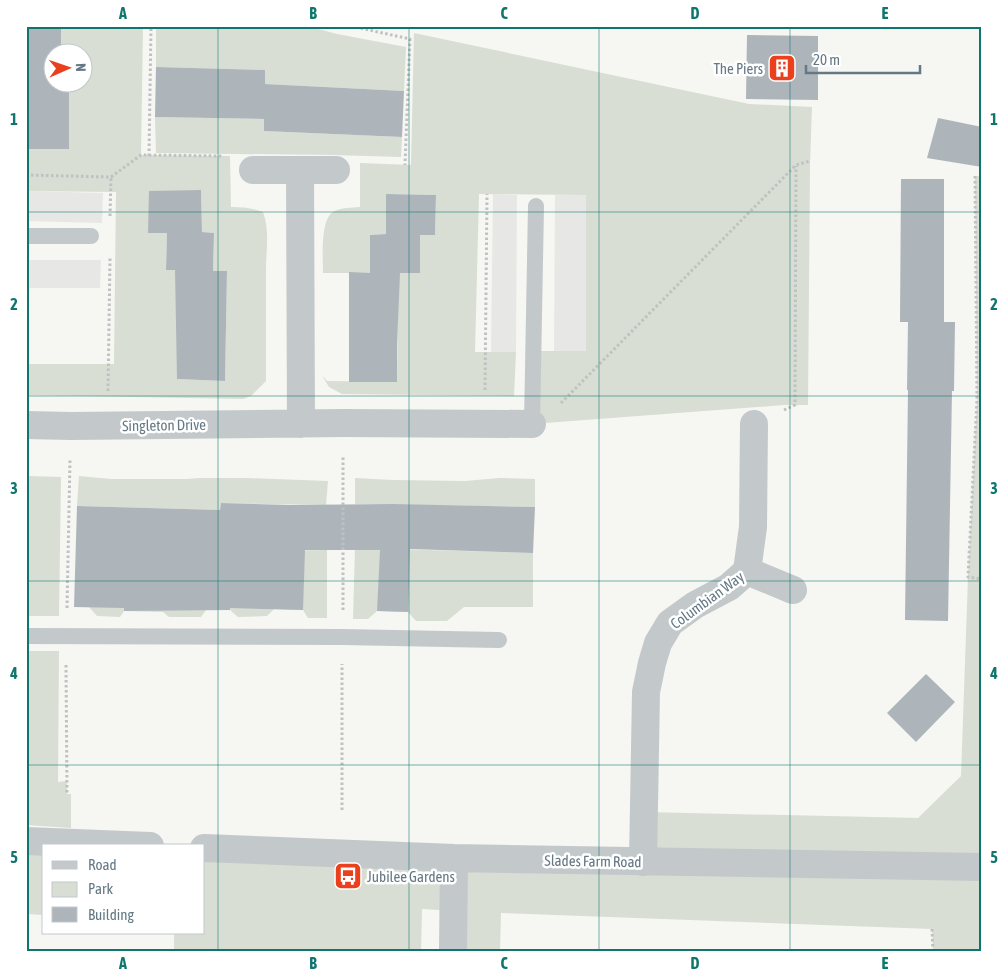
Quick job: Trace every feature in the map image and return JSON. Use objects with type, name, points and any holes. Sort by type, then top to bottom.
[{"type":"street","points":[[253,170],[336,170]]},
{"type":"street","points":[[300,170],[301,424]]},
{"type":"street","name":"Singleton Drive","points":[[26,425],[532,424]]},
{"type":"street","name":"Columbian Way","points":[[643,862],[646,692],[652,663],[658,644],[670,623],[729,587],[747,571],[753,527],[754,424]]},
{"type":"street","points":[[747,571],[794,590]]},
{"type":"street","points":[[26,841],[100,844]]},
{"type":"street","name":"Slades Farm Road","points":[[205,848],[454,858],[982,868]]},
{"type":"street","points":[[453,951],[454,858]]},
{"type":"lane","points":[[532,424],[536,206]]},
{"type":"lane","points":[[26,236],[91,236]]},
{"type":"lane","points":[[26,636],[342,637],[499,640]]},
{"type":"path","points":[[149,156],[152,26]]},
{"type":"path","points":[[351,26],[410,39],[405,165]]},
{"type":"path","points":[[26,175],[111,177],[141,155],[242,157],[253,170]]},
{"type":"path","points":[[532,424],[557,407],[796,165],[810,162]]},
{"type":"path","points":[[754,424],[795,405],[796,165]]},
{"type":"path","points":[[975,176],[980,399],[968,577],[982,578]]},
{"type":"path","points":[[110,217],[111,177]]},
{"type":"path","points":[[484,423],[487,194]]},
{"type":"path","points":[[108,426],[110,257]]},
{"type":"path","points":[[932,930],[933,951]]},
{"type":"shaded area","points":[[26,191],[103,193],[102,223],[26,221]]},
{"type":"shaded area","points":[[493,194],[517,195],[516,352],[491,352]]},
{"type":"shaded area","points":[[555,195],[586,195],[586,352],[554,352]]},
{"type":"shaded area","points":[[26,260],[101,260],[100,288],[26,288]]},
{"type":"green space","points":[[61,26],[143,26],[141,155],[230,156],[231,207],[263,212],[267,233],[266,381],[251,396],[243,399],[26,395],[26,364],[114,364],[116,192],[26,191],[26,149],[69,149],[69,92],[92,92],[92,42],[61,42]],"holes":[[[149,191],[201,191],[202,232],[214,233],[213,271],[227,271],[225,381],[177,379],[178,270],[166,270],[167,233],[149,233]]]},
{"type":"green space","points":[[156,26],[307,26],[337,34],[406,47],[404,91],[265,84],[265,70],[156,67]]},
{"type":"green space","points":[[414,33],[749,104],[812,107],[808,405],[784,405],[532,424],[534,351],[586,351],[586,195],[479,194],[475,352],[516,352],[514,396],[342,394],[329,387],[322,375],[327,381],[397,382],[398,273],[420,235],[435,235],[436,195],[386,194],[386,234],[370,235],[370,273],[323,273],[323,240],[329,216],[339,209],[360,207],[360,163],[411,165]]},
{"type":"green space","points":[[155,117],[264,119],[264,131],[402,137],[401,157],[156,153]]},
{"type":"green space","points":[[975,176],[982,176],[982,951],[933,951],[932,929],[501,913],[500,951],[453,951],[454,911],[422,909],[421,951],[174,951],[174,934],[205,934],[205,848],[643,862],[644,812],[918,818],[961,776],[977,399]]},
{"type":"green space","points":[[26,476],[61,477],[59,616],[26,616]]},
{"type":"green space","points":[[79,476],[111,479],[245,478],[328,481],[326,505],[221,503],[220,510],[77,506]]},
{"type":"green space","points":[[355,478],[465,481],[500,478],[535,479],[535,507],[355,504]]},
{"type":"green space","points":[[355,548],[533,553],[533,607],[464,607],[447,621],[416,621],[408,612],[377,611],[368,619],[353,619]]},
{"type":"green space","points":[[327,550],[327,618],[308,618],[303,610],[274,609],[267,616],[238,617],[230,610],[206,610],[201,617],[169,617],[163,612],[124,611],[120,617],[97,616],[89,607],[255,551]]},
{"type":"green space","points":[[26,651],[59,651],[58,782],[67,781],[67,794],[71,794],[71,828],[26,825]]},
{"type":"green space","points":[[26,841],[42,845],[42,915],[26,914]]},
{"type":"building","points":[[26,26],[61,26],[61,42],[42,42],[42,92],[69,92],[69,149],[26,149]]},
{"type":"building","name":"The Piers","points":[[747,35],[818,36],[818,100],[746,99]]},
{"type":"building","points":[[156,67],[265,70],[265,84],[404,91],[402,137],[264,131],[264,119],[155,117]]},
{"type":"building","points":[[938,118],[982,127],[982,167],[927,158]]},
{"type":"building","points":[[901,179],[944,179],[944,322],[955,322],[948,621],[905,620],[908,322],[900,322]]},
{"type":"building","points":[[201,190],[202,232],[214,233],[213,271],[227,271],[225,381],[177,379],[175,270],[166,270],[167,233],[148,233],[149,191]]},
{"type":"building","points":[[386,194],[436,195],[435,235],[420,235],[420,273],[400,273],[397,382],[349,382],[349,272],[370,273],[370,235],[386,234]]},
{"type":"building","points":[[221,503],[535,507],[533,553],[410,549],[408,612],[377,611],[380,550],[305,550],[303,610],[230,608],[230,610],[124,611],[124,608],[74,607],[77,506],[220,510]]},
{"type":"building","points":[[926,674],[955,702],[916,742],[887,713]]},
{"type":"place","name":"The Piers","points":[[782,68]]},
{"type":"place","name":"Jubilee Gardens","points":[[348,876]]}]
